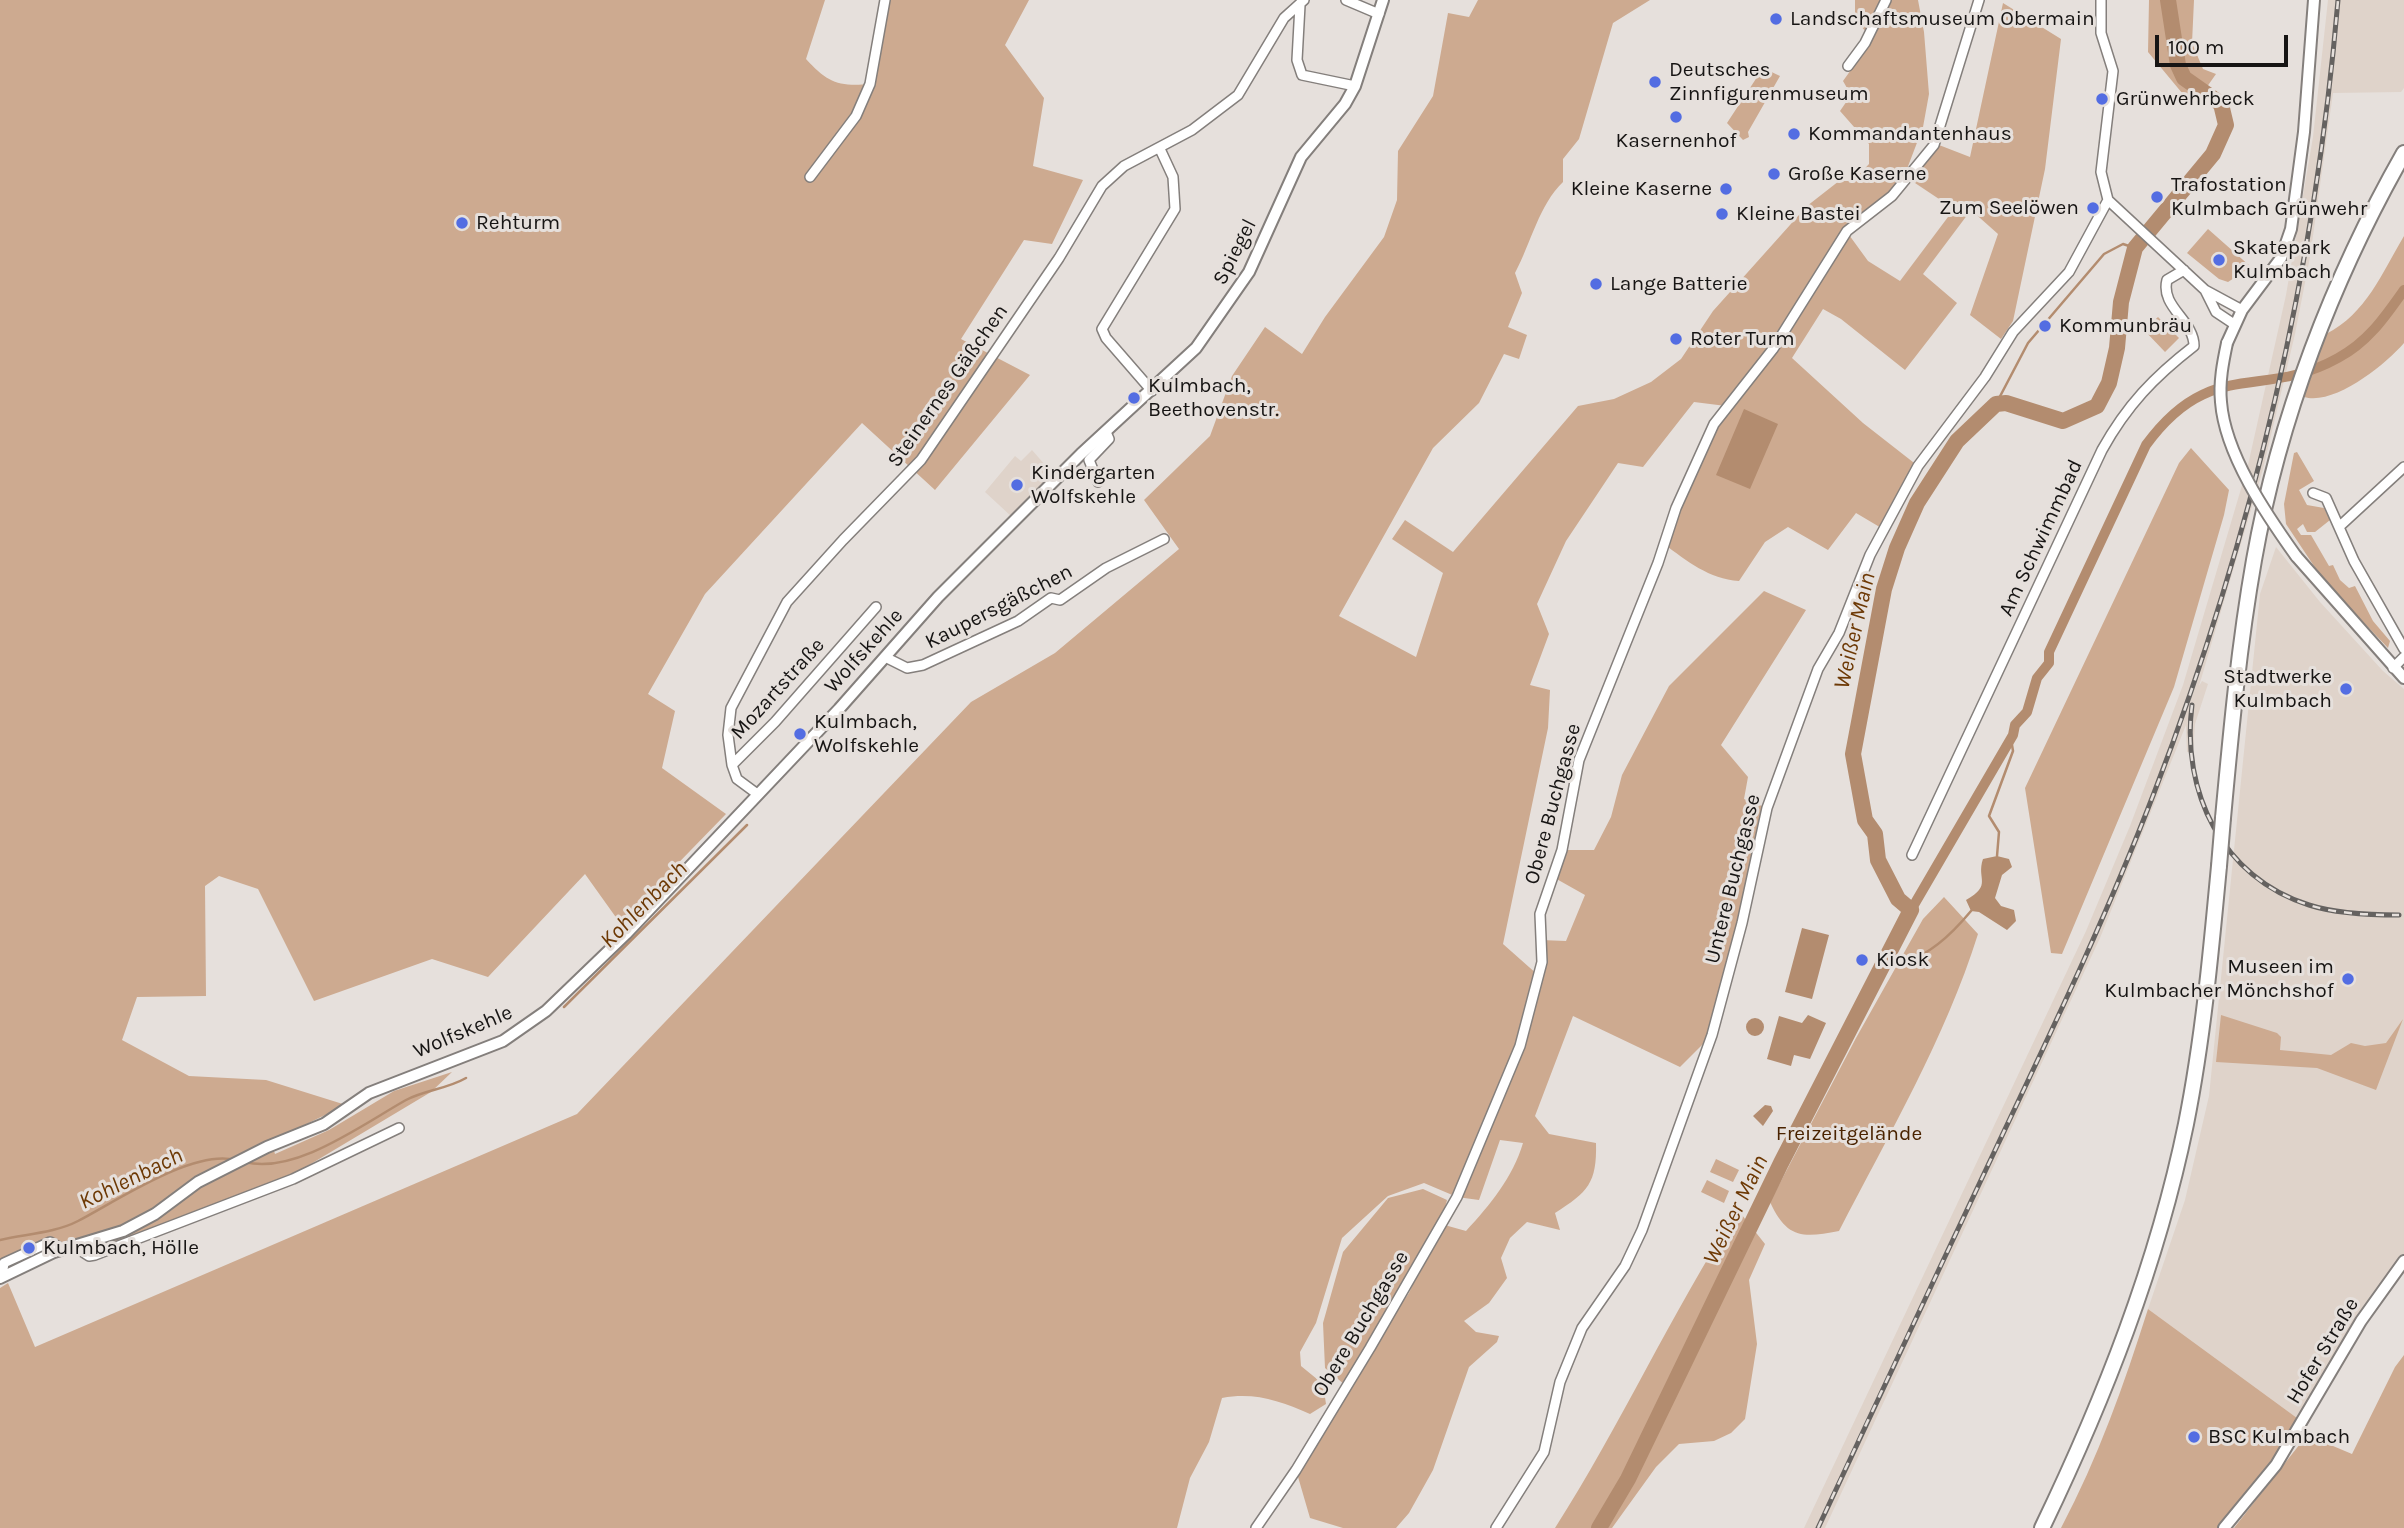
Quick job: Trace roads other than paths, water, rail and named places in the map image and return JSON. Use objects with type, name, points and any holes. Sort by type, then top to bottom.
[{"type":"highway","points":[[2042,1528],[2106,1384],[2135,1307],[2171,1188],[2196,1065],[2219,866],[2239,653],[2254,559],[2293,409],[2321,327],[2346,267],[2404,153]]},
{"type":"street","points":[[810,177],[840,141],[861,106],[870,84],[885,0]]},
{"type":"street","points":[[1346,0],[1379,14]]},
{"type":"street","name":"Spiegel","points":[[1057,479],[1196,348],[1232,300],[1260,250],[1293,172],[1346,104],[1355,86],[1383,0]]},
{"type":"street","points":[[1848,66],[1865,43],[1886,0]]},
{"type":"street","name":"Obere Buchgasse","points":[[1256,1528],[1296,1471],[1457,1197],[1520,1046],[1542,962],[1540,914],[1562,850],[1579,760],[1658,563],[1676,508],[1714,424],[1773,349],[1847,231],[1892,196],[1934,145],[1979,0]]},
{"type":"street","points":[[2101,0],[2101,33],[2113,71],[2101,172],[2108,200],[2205,290],[2242,310]]},
{"type":"street","points":[[2314,0],[2304,132],[2291,229],[2281,258],[2234,324],[2221,373],[2221,403],[2230,440],[2252,489],[2296,556],[2404,678]]},
{"type":"street","points":[[1302,3],[1297,61],[1302,75],[1355,86]]},
{"type":"street","name":"Steinernes Gäßchen","points":[[732,765],[728,735],[731,708],[787,602],[921,460],[1059,258],[1102,187],[1124,166],[1160,149],[1212,117],[1230,102],[1244,86],[1284,18],[1302,3]]},
{"type":"street","points":[[1152,391],[1106,338],[1102,329],[1175,209],[1172,177],[1160,149]]},
{"type":"street","name":"Untere Buchgasse","points":[[1496,1528],[1544,1452],[1560,1381],[1582,1328],[1625,1266],[1664,1173],[1712,1035],[1742,923],[1767,808],[1818,669],[1839,633],[1870,555],[1919,466],[1985,377],[2013,332],[2069,272],[2108,200]]},
{"type":"street","name":"Am Schwimmbad","points":[[1912,855],[2102,450],[2121,415],[2160,373],[2194,346],[2193,332],[2169,301],[2165,290],[2167,281],[2184,270]]},
{"type":"street","points":[[2205,290],[2216,312],[2234,324]]},
{"type":"street","points":[[1097,482],[1088,460],[1109,439],[1106,432]]},
{"type":"street","points":[[2340,526],[2404,467]]},
{"type":"street","name":"Wolfskehle","points":[[1,1277],[67,1247],[123,1231],[155,1214],[198,1182],[267,1147],[324,1124],[369,1093],[398,1079],[476,1052],[525,1028],[626,934],[938,597],[1057,479]]},
{"type":"street","points":[[2313,493],[2326,498],[2373,598],[2404,649]]},
{"type":"street","name":"Kaupersgäßchen","points":[[885,657],[907,668],[923,665],[1018,621],[1051,598],[1060,600],[1106,568],[1164,539]]},
{"type":"street","name":"Mozartstraße","points":[[756,793],[737,779],[732,765],[775,722],[876,607]]},
{"type":"street","points":[[2393,668],[2404,657]]},
{"type":"street","points":[[67,1247],[89,1256],[95,1255],[293,1179],[399,1128]]},
{"type":"street","name":"Hofer Straße","points":[[2224,1528],[2276,1465],[2355,1331],[2404,1261]]},
{"type":"waterway","name":"Weißer Main","points":[[1599,1528],[1628,1479],[1781,1163],[1911,910],[1898,899],[1878,860],[1875,834],[1865,820],[1853,754],[1884,589],[1897,548],[1917,503],[1957,441],[1996,404],[2006,403],[2063,421],[2097,406],[2109,383],[2117,348],[2121,302],[2135,248],[2213,154],[2226,125],[2221,104],[2184,78],[2178,65],[2168,0]]},
{"type":"waterway","points":[[1996,404],[2028,343],[2104,254],[2123,244],[2135,248]]},
{"type":"waterway","name":"Weißer Main","points":[[1911,910],[2013,735],[2015,725],[2027,712],[2037,678],[2049,663],[2049,652],[2146,445],[2170,417],[2193,400],[2238,384],[2310,370],[2349,352],[2375,328],[2404,290]]},
{"type":"waterway","points":[[1997,856],[1999,832],[1989,816],[2013,751],[2011,739]]},
{"type":"waterway","name":"Kohlenbach","points":[[564,1007],[747,825]]},
{"type":"waterway","points":[[1886,959],[1906,961],[1935,947],[1971,911]]},
{"type":"waterway","name":"Kohlenbach","points":[[245,1162],[265,1164],[307,1154],[349,1134],[406,1100],[466,1078]]},
{"type":"waterway","name":"Kohlenbach","points":[[0,1240],[69,1225],[177,1169],[198,1162],[235,1160]]},
{"type":"railway","points":[[1818,1528],[2079,970],[2136,838],[2189,697],[2249,502],[2296,303],[2328,102],[2338,0]]},
{"type":"railway","points":[[2192,705],[2190,737],[2193,769],[2201,799],[2214,827],[2231,853],[2252,874],[2279,892],[2309,905],[2342,912],[2399,915]]},
{"type":"place","name":"Landschaftsmuseum Obermain","points":[[1776,19]]},
{"type":"place","name":"Deutsches Zinnfigurenmuseum","points":[[1655,82]]},
{"type":"place","name":"Grünwehrbeck","points":[[2102,99]]},
{"type":"place","name":"Kasernenhof","points":[[1676,117]]},
{"type":"place","name":"Kommandantenhaus","points":[[1794,134]]},
{"type":"place","name":"Große Kaserne","points":[[1774,174]]},
{"type":"place","name":"Kleine Kaserne","points":[[1726,189]]},
{"type":"place","name":"Trafostation Kulmbach Grünwehr","points":[[2157,197]]},
{"type":"place","name":"Zum Seelöwen","points":[[2093,208]]},
{"type":"place","name":"Kleine Bastei","points":[[1722,214]]},
{"type":"place","name":"Rehturm","points":[[462,223]]},
{"type":"place","name":"Skatepark Kulmbach","points":[[2219,260]]},
{"type":"place","name":"Lange Batterie","points":[[1596,284]]},
{"type":"place","name":"Kommunbräu","points":[[2045,326]]},
{"type":"place","name":"Roter Turm","points":[[1676,339]]},
{"type":"place","name":"Kulmbach, Beethovenstr.","points":[[1134,398]]},
{"type":"place","name":"Kindergarten Wolfskehle","points":[[1017,485]]},
{"type":"place","name":"Stadtwerke Kulmbach","points":[[2346,689]]},
{"type":"place","name":"Kulmbach, Wolfskehle","points":[[800,734]]},
{"type":"place","name":"Kiosk","points":[[1862,960]]},
{"type":"place","name":"Museen im Kulmbacher Mönchshof","points":[[2348,979]]},
{"type":"place","name":"Kulmbach, Hölle","points":[[29,1248]]},
{"type":"place","name":"BSC Kulmbach","points":[[2194,1437]]},
{"type":"park label","name":"Freizeitgelände","points":[[1849,1134]]}]
